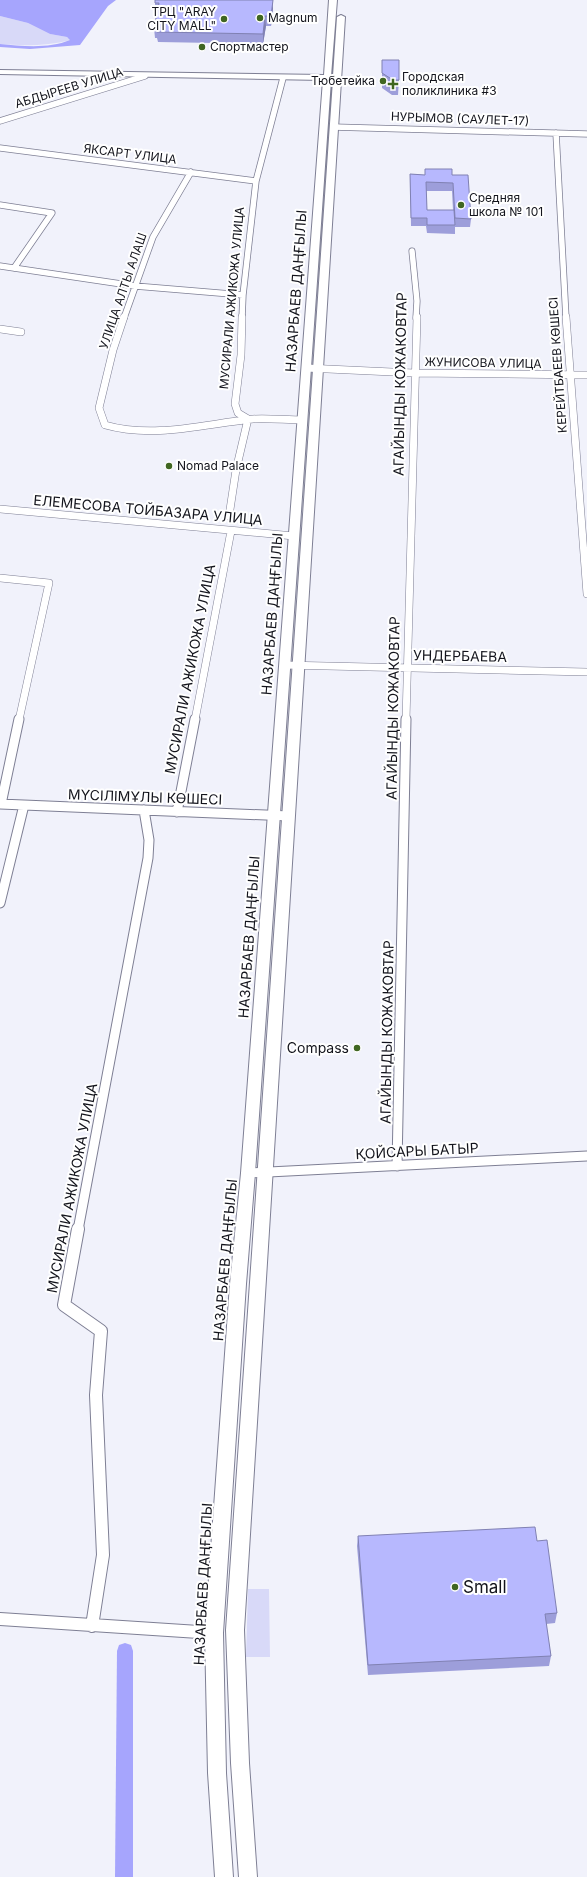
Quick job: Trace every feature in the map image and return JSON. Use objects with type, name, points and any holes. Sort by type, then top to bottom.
[{"type":"main road","name":"НАЗАРБАЕВ ДАҢҒЫЛЫ","points":[[224,1877],[217,1773],[214,1633],[238,1284],[248,1174],[302,420],[312,369],[333,127],[333,0]]},
{"type":"main road","name":"НАЗАРБАЕВ ДАҢҒЫЛЫ","points":[[248,1877],[240,1762],[235,1630],[289,816],[298,665],[312,369],[332,78],[342,0]]},
{"type":"main road","points":[[0,72],[122,74],[145,76],[332,78]]},
{"type":"main road","points":[[223,1491],[245,1493]]},
{"type":"street","name":"АБДЫРЕЕВ УЛИЦА","points":[[0,120],[145,76]]},
{"type":"street","name":"МУСИРАЛИ АЖИКОЖА УЛИЦА","points":[[248,419],[238,413],[235,404],[241,355],[243,295],[256,180],[283,78]]},
{"type":"street","points":[[0,126],[7,118]]},
{"type":"street","name":"НУРЫМОВ (САУЛЕТ-17)","points":[[333,127],[587,134]]},
{"type":"street","name":"КЕРЕЙТБАЕЕВ КӨШЕСІ","points":[[556,133],[569,375],[587,594]]},
{"type":"street","name":"ЯКСАРТ УЛИЦА","points":[[0,148],[256,180]]},
{"type":"street","name":"УЛИЦА АЛТЫ АЛАШ","points":[[191,172],[153,237],[113,350],[99,408],[105,425],[118,429],[141,432],[230,423],[248,419]]},
{"type":"street","points":[[0,205],[52,212],[14,268]]},
{"type":"street","name":"АГАЙЫНДЫ КОЖАКОВТАР","points":[[397,1166],[407,667],[417,301],[412,251]]},
{"type":"street","points":[[0,266],[135,286],[243,295]]},
{"type":"street","points":[[0,329],[21,332]]},
{"type":"street","name":"ЖУНИСОВА УЛИЦА","points":[[312,369],[414,373],[587,375]]},
{"type":"street","points":[[229,516],[236,470],[248,419],[302,420]]},
{"type":"street","name":"ЕЛЕМЕСОВА ТОЙБАЗАРА УЛИЦА","points":[[0,509],[294,536]]},
{"type":"street","name":"МУСИРАЛИ АЖИКОЖА УЛИЦА","points":[[177,812],[231,531]]},
{"type":"street","points":[[0,578],[49,583],[1,804]]},
{"type":"street","name":"УНДЕРБАЕВА","points":[[284,665],[587,672]]},
{"type":"street","name":"МҮСІЛІМҰЛЫ КӨШЕСІ","points":[[1,804],[289,816]]},
{"type":"street","points":[[0,902],[24,805]]},
{"type":"street","name":"МУСИРАЛИ АЖИКОЖА УЛИЦА","points":[[92,1626],[103,1555],[96,1395],[101,1331],[64,1304],[148,858],[148,840],[144,810]]},
{"type":"street","name":"ҚОЙСАРЫ БАТЫР","points":[[248,1174],[587,1156]]},
{"type":"street","points":[[0,1619],[214,1633]]},
{"type":"shaded area","points":[[0,0],[116,0],[108,6],[80,45],[30,49],[0,47],[0,44],[44,46],[70,40],[67,37],[50,34],[28,23],[0,16]]},
{"type":"shaded area","points":[[0,16],[28,23],[50,34],[67,37],[71,40],[36,45],[0,44]]},
{"type":"shaded area","points":[[248,1589],[269,1589],[270,1657],[246,1657]]},
{"type":"building","name":"ТРЦ \"ARAY CITY MALL\"","points":[[155,0],[273,0],[271,16],[265,16],[263,34],[157,32],[158,28],[154,28],[159,3],[155,3]]},
{"type":"building","points":[[382,60],[399,60],[399,80],[393,80],[382,73]]},
{"type":"building","name":"Средняя школа № 101","points":[[425,169],[452,169],[452,175],[468,175],[471,219],[455,218],[453,183],[426,182],[427,210],[454,210],[455,225],[427,225],[427,218],[411,218],[410,174],[425,175]]},
{"type":"building","name":"Small","points":[[535,1527],[537,1541],[547,1540],[557,1613],[545,1614],[551,1656],[368,1665],[358,1536]]},
{"type":"waterway","points":[[124,1877],[125,1651]]},
{"type":"place","name":"Magnum","points":[[260,18]]},
{"type":"place","name":"ТРЦ \"ARAY CITY MALL\"","points":[[224,19]]},
{"type":"place","name":"Спортмастер","points":[[202,47]]},
{"type":"place","name":"Тюбетейка","points":[[383,81]]},
{"type":"place","name":"Городская поликлиника #3","points":[[393,84]]},
{"type":"place","name":"Средняя школа № 101","points":[[461,205]]},
{"type":"place","name":"Nomad Palace","points":[[169,466]]},
{"type":"place","name":"Compass","points":[[357,1048]]},
{"type":"place","name":"Small","points":[[455,1587]]}]
